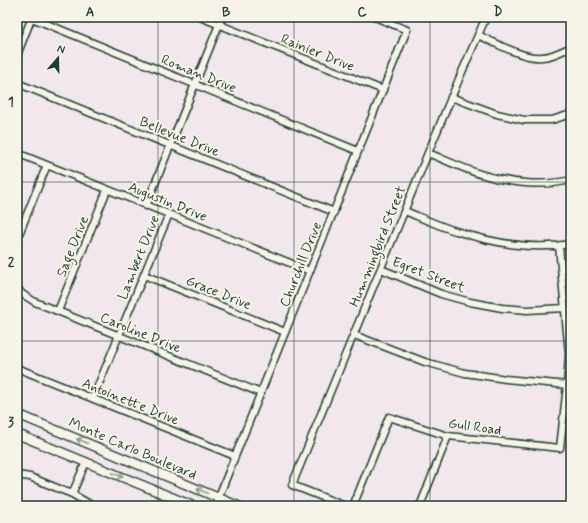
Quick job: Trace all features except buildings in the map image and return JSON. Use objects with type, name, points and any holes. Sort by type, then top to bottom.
[{"type":"main road","name":"Monte Carlo Boulevard","points":[[17,414],[238,506]]},
{"type":"main road","points":[[17,434],[193,506]]},
{"type":"street","points":[[17,55],[32,17]]},
{"type":"street","name":"Roman Drive","points":[[32,17],[358,151]]},
{"type":"street","name":"Rainier Drive","points":[[200,17],[382,90]]},
{"type":"street","points":[[146,206],[222,17]]},
{"type":"street","name":"Churchill Drive","points":[[215,506],[407,30],[375,17]]},
{"type":"street","name":"Hummingbird Street","points":[[345,506],[292,486],[451,97],[486,17]]},
{"type":"street","points":[[478,35],[522,55],[532,57],[542,58],[571,47]]},
{"type":"street","name":"Bellevue Drive","points":[[17,83],[334,212]]},
{"type":"street","points":[[451,97],[497,114],[524,120],[552,120],[571,114]]},
{"type":"street","name":"Augustin Drive","points":[[17,153],[310,271]]},
{"type":"street","points":[[428,153],[479,174],[507,181],[535,184],[571,180]]},
{"type":"street","points":[[17,239],[47,165]]},
{"type":"street","name":"Sage Drive","points":[[58,311],[107,190]]},
{"type":"street","points":[[405,211],[456,231],[491,241],[526,245],[559,246],[571,244]]},
{"type":"street","name":"Lambert Drive","points":[[93,398],[169,214]]},
{"type":"street","points":[[354,335],[425,362],[465,373],[567,385],[570,354],[559,246]]},
{"type":"street","name":"Egret Street","points":[[381,269],[441,294],[470,302],[502,308],[527,310],[565,308]]},
{"type":"street","name":"Grace Drive","points":[[144,275],[285,332]]},
{"type":"street","name":"Caroline Drive","points":[[17,287],[22,294],[30,300],[261,393]]},
{"type":"street","name":"Antoinette Drive","points":[[17,368],[235,456]]},
{"type":"street","name":"Gull Road","points":[[353,506],[389,417],[448,436],[560,448],[567,385]]},
{"type":"street","points":[[420,506],[448,436]]},
{"type":"street","points":[[72,494],[86,462]]},
{"type":"street","points":[[17,475],[30,477],[72,494],[93,506]]}]
